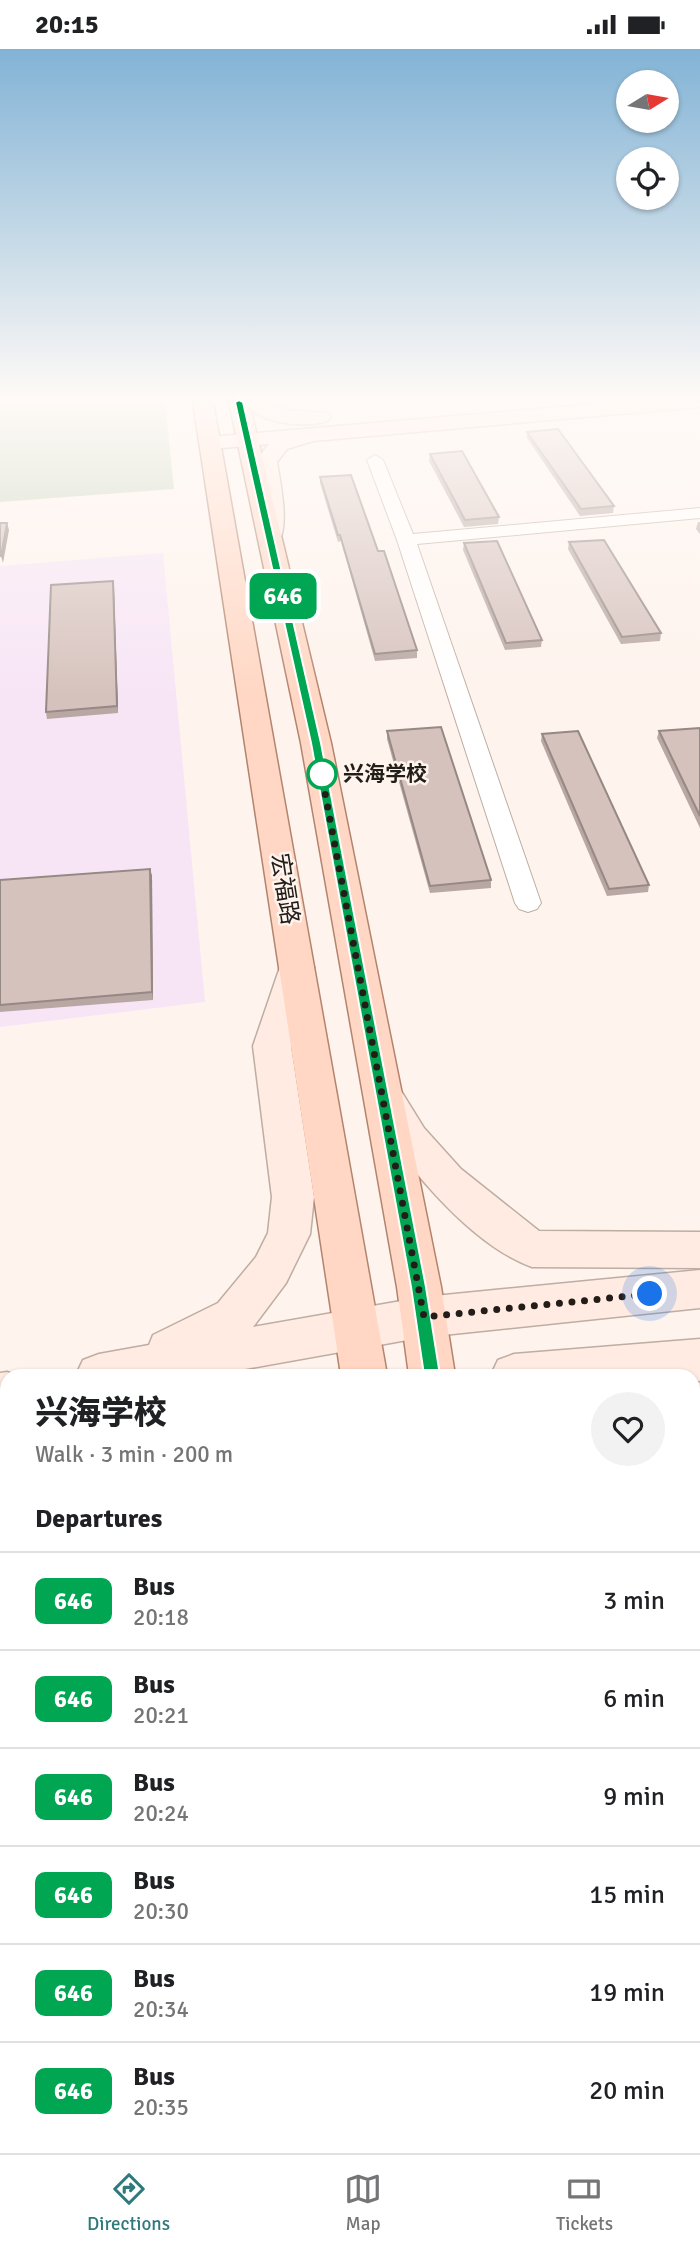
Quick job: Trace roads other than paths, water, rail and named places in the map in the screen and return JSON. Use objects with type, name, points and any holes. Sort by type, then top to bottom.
[{"type":"main road","name":"宏福路","points":[[219,500],[363,1369]]},
{"type":"main road","points":[[262,500],[316,743],[424,1317],[431,1369]]},
{"type":"street","points":[[270,538],[271,500]]},
{"type":"street","points":[[390,500],[528,902]]},
{"type":"street","points":[[406,541],[700,513]]},
{"type":"street","points":[[103,1369],[167,1352],[234,1317],[271,1271],[289,1234],[293,1197],[272,1046],[297,967]]},
{"type":"street","points":[[383,1095],[410,1139],[447,1181],[498,1225],[532,1249],[700,1250]]},
{"type":"street","points":[[132,1369],[424,1317],[700,1289]]},
{"type":"street","points":[[588,1369],[700,1360]]},
{"type":"place","name":"兴海学校","points":[[322,774]]}]
